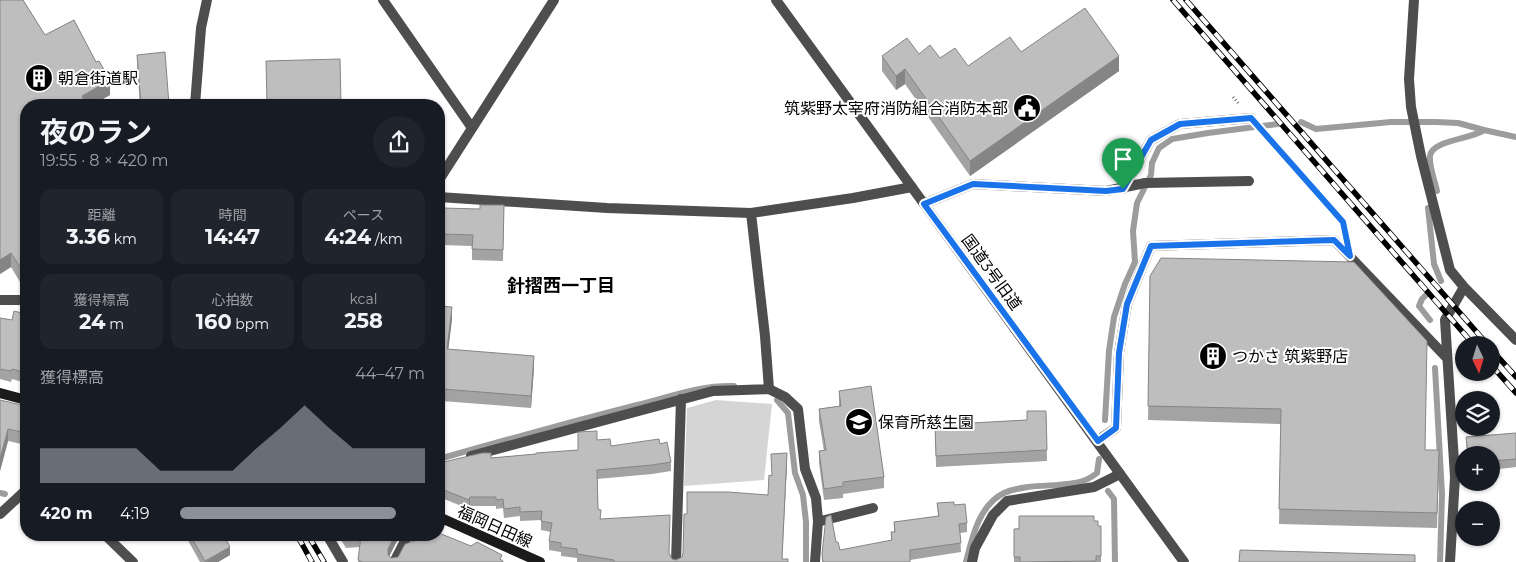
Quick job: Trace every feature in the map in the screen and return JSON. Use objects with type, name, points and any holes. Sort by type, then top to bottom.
[{"type":"main road","points":[[0,393],[20,398]]},
{"type":"main road","name":"福岡日田線","points":[[445,520],[540,562]]},
{"type":"street","points":[[195,99],[201,28],[207,0]]},
{"type":"street","points":[[383,0],[472,128]]},
{"type":"street","points":[[445,171],[554,0]]},
{"type":"street","name":"国道3号旧道","points":[[776,0],[1184,562]]},
{"type":"street","points":[[1414,0],[1409,79],[1411,108],[1421,156],[1450,270],[1464,288],[1516,340]]},
{"type":"street","points":[[1123,189],[1151,140],[1180,124],[1251,118]]},
{"type":"street","points":[[924,204],[973,184],[1106,191],[1146,183],[1248,181]]},
{"type":"street","points":[[445,197],[607,208],[751,213],[912,187]]},
{"type":"street","points":[[751,213],[769,389]]},
{"type":"street","points":[[1098,441],[1116,428],[1119,353],[1127,304],[1151,246],[1334,240],[1447,358]]},
{"type":"street","points":[[1450,562],[1455,477],[1445,320],[1464,288]]},
{"type":"street","points":[[0,300],[20,300]]},
{"type":"street","points":[[458,460],[713,391],[769,389],[784,397],[798,409],[804,469],[816,498],[818,521],[815,562]]},
{"type":"street","points":[[676,562],[681,399]]},
{"type":"street","points":[[972,562],[975,548],[992,516],[1007,501],[1094,486],[1120,474]]},
{"type":"street","points":[[0,514],[20,496]]},
{"type":"street","points":[[818,521],[873,508]]},
{"type":"street","points":[[111,541],[133,562]]},
{"type":"street","points":[[331,541],[343,562]]},
{"type":"street","points":[[394,562],[405,541]]},
{"type":"path","points":[[1233,97],[1343,222],[1345,231]]},
{"type":"shaded area","points":[[716,400],[772,404],[764,480],[684,486],[687,408]]},
{"type":"building","points":[[0,0],[23,0],[45,35],[74,20],[96,62],[99,61],[110,80],[82,96],[84,99],[20,99],[20,267],[11,253],[0,260]]},
{"type":"building","points":[[1085,8],[1119,56],[970,161],[905,69],[896,76],[882,56],[907,38],[919,54],[930,45],[940,58],[955,48],[968,66],[1010,37],[1021,52]]},
{"type":"building","points":[[165,52],[169,99],[141,99],[137,55]]},
{"type":"building","points":[[340,59],[341,99],[267,99],[266,61]]},
{"type":"building","points":[[480,205],[504,205],[503,250],[472,249],[473,235],[445,234],[445,208],[480,209]]},
{"type":"building","points":[[1161,258],[1354,262],[1427,341],[1425,450],[1439,450],[1437,513],[1279,509],[1281,409],[1148,406],[1150,276]]},
{"type":"building","points":[[445,306],[452,307],[447,349],[534,356],[531,396],[445,389]]},
{"type":"building","points":[[14,311],[20,312],[20,371],[0,369],[0,318],[12,320]]},
{"type":"building","points":[[871,386],[884,477],[843,482],[843,486],[824,489],[819,451],[826,450],[819,409],[841,406],[839,391]]},
{"type":"building","points":[[0,400],[20,405],[20,432],[8,429],[0,459]]},
{"type":"building","points":[[1027,411],[1046,411],[1047,450],[936,456],[935,425],[1027,420]]},
{"type":"building","points":[[597,431],[597,440],[610,439],[611,446],[659,439],[660,444],[667,442],[671,462],[597,470],[598,509],[601,510],[600,519],[670,515],[669,553],[672,559],[676,560],[682,557],[683,553],[684,514],[687,514],[687,492],[728,492],[768,495],[769,475],[772,476],[771,454],[787,453],[782,559],[788,559],[788,562],[614,562],[614,560],[577,554],[577,549],[561,547],[561,543],[549,541],[552,523],[541,521],[542,511],[520,512],[520,507],[504,509],[503,499],[496,500],[496,497],[470,497],[469,500],[445,490],[445,462],[482,453],[491,453],[491,458],[578,450],[578,432]]},
{"type":"building","points":[[1516,433],[1516,459],[1500,460],[1500,446],[1467,446],[1466,437],[1500,436],[1500,434]]},
{"type":"building","points":[[954,502],[954,505],[965,504],[967,523],[959,524],[961,543],[910,550],[910,562],[823,562],[822,554],[826,517],[831,515],[836,542],[838,542],[840,550],[892,540],[891,532],[895,532],[894,522],[939,516],[937,503]]},
{"type":"building","points":[[1019,516],[1094,516],[1094,521],[1098,521],[1098,526],[1101,526],[1101,556],[1096,556],[1096,561],[1020,562],[1020,557],[1014,557],[1014,529],[1019,529]]},
{"type":"building","points":[[445,535],[471,546],[477,542],[502,555],[500,559],[503,562],[362,562],[358,560],[360,541],[392,541],[388,549],[388,555],[391,558],[398,557],[405,544],[414,541],[445,541]]},
{"type":"building","points":[[193,541],[227,541],[230,547],[205,561]]},
{"type":"building","points":[[1240,550],[1415,555],[1415,562],[1239,562]]},
{"type":"waterway","points":[[1301,122],[1316,129],[1391,122],[1436,122],[1458,123],[1484,130]]},
{"type":"waterway","points":[[1105,420],[1109,351],[1114,317],[1135,262],[1133,231],[1137,203],[1151,175],[1152,163],[1159,148],[1172,139],[1278,124]]},
{"type":"waterway","points":[[1437,191],[1431,169],[1430,156],[1432,151],[1438,146],[1484,130],[1516,137]]},
{"type":"waterway","points":[[1428,208],[1434,264],[1441,281]]},
{"type":"waterway","points":[[1426,295],[1419,306],[1430,320]]},
{"type":"waterway","points":[[1435,368],[1442,494],[1440,562]]},
{"type":"waterway","points":[[445,457],[685,392],[709,387],[734,386]]},
{"type":"waterway","points":[[777,400],[788,413],[795,473],[803,495],[806,522],[806,562]]},
{"type":"waterway","points":[[966,562],[978,523],[988,505],[995,498],[1017,489],[1083,481],[1097,473],[1099,459]]},
{"type":"waterway","points":[[1108,491],[1114,499],[1115,562]]},
{"type":"waterway","points":[[0,493],[5,494]]},
{"type":"railway","points":[[1173,0],[1466,336]]},
{"type":"railway","points":[[1186,0],[1480,336]]},
{"type":"railway","points":[[1500,359],[1516,377]]},
{"type":"railway","points":[[1500,375],[1516,393]]},
{"type":"railway","points":[[300,541],[312,562]]},
{"type":"railway","points":[[312,541],[324,562]]},
{"type":"place","name":"朝倉街道駅","points":[[39,78]]},
{"type":"place","name":"筑紫野太宰府消防組合消防本部","points":[[1027,108]]},
{"type":"place","name":"つかさ 筑紫野店","points":[[1213,356]]},
{"type":"place","name":"保育所慈生園","points":[[859,422]]},
{"type":"district","name":"針摺西一丁目","points":[[561,286]]},
{"type":"route","points":[[1251,118],[1343,222],[1350,256],[1334,240],[1151,246],[1127,304],[1119,353],[1116,428],[1098,441],[924,204],[973,184],[1106,191],[1123,189],[1151,140],[1180,124],[1251,118]]}]
